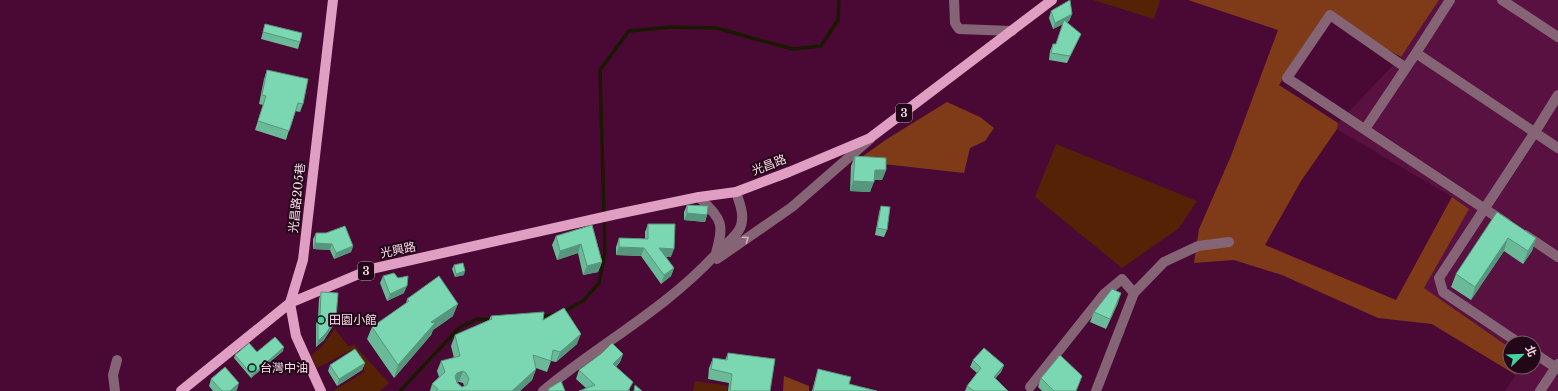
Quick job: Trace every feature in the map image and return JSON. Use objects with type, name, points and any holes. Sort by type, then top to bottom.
[{"type":"main road","name":"光昌路205巷","points":[[321,391],[296,336],[290,303],[304,260],[333,0]]},
{"type":"main road","name":"光昌路","points":[[736,192],[789,172],[870,138],[1052,0]]},
{"type":"main road","name":"3","points":[[699,197],[736,192]]},
{"type":"main road","name":"光興路","points":[[181,391],[290,303],[371,269],[583,221],[699,197]]},
{"type":"street","points":[[954,0],[955,23],[959,29],[1012,31]]},
{"type":"street","points":[[1365,129],[1450,0]]},
{"type":"street","points":[[1502,0],[1558,37]]},
{"type":"street","points":[[1406,68],[1330,15],[1287,78],[1558,257]]},
{"type":"street","points":[[1416,53],[1558,148]]},
{"type":"street","points":[[1507,335],[1443,292],[1439,278],[1558,95]]},
{"type":"street","points":[[543,391],[569,369],[629,328],[702,269],[792,207],[870,138]]},
{"type":"street","points":[[702,269],[739,229],[743,216],[736,192]]},
{"type":"street","points":[[699,197],[716,215],[721,225],[721,235],[716,252],[702,269]]},
{"type":"street","points":[[1096,391],[1134,293],[1164,262],[1198,246],[1229,242]]},
{"type":"street","points":[[1030,387],[1104,294],[1122,280],[1134,293]]},
{"type":"street","points":[[1540,391],[1557,367],[1542,358]]},
{"type":"street","points":[[115,391],[113,375],[117,360]]},
{"type":"shaded area","points":[[1093,0],[1160,0],[1154,19]]},
{"type":"shaded area","points":[[1188,0],[1439,0],[1401,57],[1326,14],[1279,85],[1338,123],[1337,129],[1301,181],[1265,245],[1396,300],[1452,197],[1469,209],[1424,288],[1502,342],[1502,366],[1432,324],[1378,318],[1282,275],[1234,260],[1194,263],[1199,229],[1231,156],[1278,30]]},
{"type":"shaded area","points":[[1439,0],[1558,0],[1558,391],[1505,391],[1516,375],[1542,375],[1542,335],[1502,335],[1502,366],[1432,324],[1378,318],[1396,300],[1452,197],[1337,129],[1338,123],[1401,57]]},
{"type":"shaded area","points":[[947,102],[980,117],[994,128],[985,141],[970,148],[964,173],[856,161],[887,139]]},
{"type":"shaded area","points":[[1056,144],[1197,201],[1179,228],[1122,268],[1035,197]]},
{"type":"shaded area","points":[[335,329],[348,346],[354,345],[389,383],[380,391],[333,391],[364,372],[364,368],[351,350],[317,368],[311,356],[322,346]]},
{"type":"shaded area","points":[[784,376],[809,386],[809,391],[783,391]]},
{"type":"shaded area","points":[[695,381],[728,386],[727,391],[693,391]]},
{"type":"building","points":[[1070,0],[1072,14],[1055,23],[1051,11]]},
{"type":"building","points":[[1064,20],[1081,34],[1070,56],[1051,53],[1053,44],[1056,44]]},
{"type":"building","points":[[265,24],[302,33],[300,42],[263,32]]},
{"type":"building","points":[[267,70],[308,79],[303,104],[298,103],[289,131],[258,121],[266,96],[262,95]]},
{"type":"building","points":[[855,156],[886,158],[886,170],[875,170],[874,182],[853,181]]},
{"type":"building","points":[[687,205],[708,206],[707,215],[687,213]]},
{"type":"building","points":[[881,206],[890,207],[887,230],[877,228]]},
{"type":"building","points":[[1497,212],[1536,238],[1528,251],[1508,238],[1475,287],[1456,274]]},
{"type":"building","points":[[648,224],[675,224],[674,249],[659,248],[674,268],[664,275],[644,248],[619,247],[619,238],[648,239]]},
{"type":"building","points":[[592,225],[602,262],[587,266],[581,244],[560,251],[556,236]]},
{"type":"building","points":[[345,226],[353,246],[336,253],[332,244],[315,243],[316,233],[326,233]]},
{"type":"building","points":[[463,263],[465,271],[456,274],[454,265]]},
{"type":"building","points":[[394,273],[398,278],[408,276],[407,286],[390,294],[383,276]]},
{"type":"building","points":[[439,276],[458,304],[431,322],[435,323],[398,365],[372,327],[409,301],[407,299]]},
{"type":"building","points":[[1112,289],[1121,293],[1110,319],[1094,312]]},
{"type":"building","points":[[321,292],[338,293],[336,318],[326,333],[318,341],[318,317],[320,317]]},
{"type":"building","points":[[564,308],[581,334],[560,352],[553,350],[551,361],[533,355],[536,369],[512,391],[436,391],[438,389],[432,384],[445,372],[441,361],[460,356],[455,335],[492,319],[491,316],[544,312],[543,320]],"holes":[[[463,371],[469,379],[467,385],[462,387],[457,383],[455,376],[457,373]]]},
{"type":"building","name":"台灣中油","points":[[275,337],[284,347],[252,375],[235,355],[249,343],[257,352]]},
{"type":"building","points":[[612,343],[623,354],[613,364],[633,382],[628,391],[579,391],[595,385],[579,370],[602,353]]},
{"type":"building","points":[[984,348],[1004,365],[994,377],[1008,391],[974,391],[967,386],[981,368],[973,360]]},
{"type":"building","points":[[355,349],[365,363],[339,379],[330,365]]},
{"type":"building","points":[[728,353],[775,359],[770,391],[730,391],[732,374],[711,369],[713,358],[727,360]]},
{"type":"building","points":[[1060,355],[1082,376],[1076,391],[1054,391],[1041,378]]},
{"type":"building","points":[[225,367],[239,383],[230,391],[222,391],[211,379]]},
{"type":"building","points":[[818,369],[851,377],[849,384],[877,391],[813,391]]},
{"type":"building","points":[[561,381],[565,391],[549,391],[548,389]]},
{"type":"building","points":[[635,385],[642,391],[634,391]]},
{"type":"waterway","points":[[563,312],[583,301],[599,283],[605,252],[600,70],[629,31],[671,27],[717,28],[793,49],[821,46],[838,20],[839,0]]},
{"type":"waterway","points":[[540,317],[555,315]]},
{"type":"waterway","points":[[400,391],[459,328],[477,319],[494,320]]},
{"type":"place","name":"田園小館","points":[[321,320]]},
{"type":"place","name":"台灣中油","points":[[252,368]]}]
